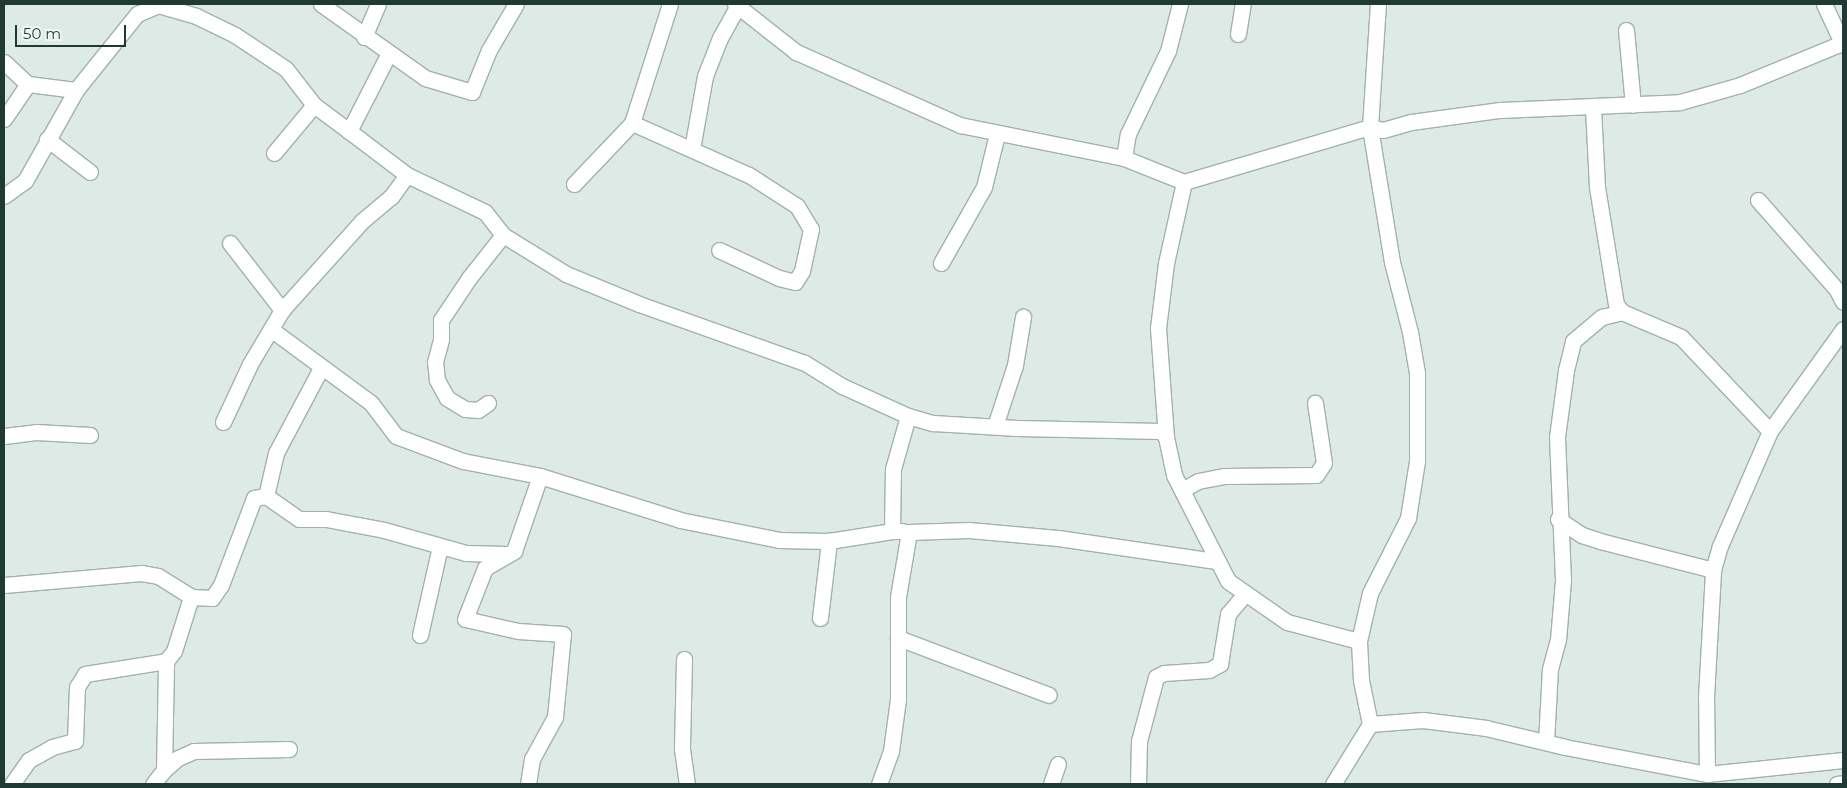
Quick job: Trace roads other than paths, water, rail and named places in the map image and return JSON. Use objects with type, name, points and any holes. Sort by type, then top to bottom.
[{"type":"street","points":[[4,195],[25,181],[76,90],[137,14],[158,4],[196,16],[236,35],[286,69],[314,105],[407,175],[485,212],[503,235],[566,274],[639,304],[805,363],[842,386],[908,416],[933,423],[1161,431],[1166,437]]},
{"type":"street","points":[[321,4],[364,37],[425,78],[472,92],[489,50],[516,4]]},
{"type":"street","points":[[364,37],[378,4]]},
{"type":"street","points":[[574,184],[632,123],[670,4]]},
{"type":"street","points":[[1124,158],[1128,134],[1168,51],[1180,4]]},
{"type":"street","points":[[1238,34],[1243,4]]},
{"type":"street","points":[[1333,784],[1370,724],[1361,680],[1359,641],[1370,593],[1408,518],[1417,461],[1417,374],[1410,332],[1390,252],[1370,127],[1378,4]]},
{"type":"street","points":[[692,149],[705,76],[720,38],[737,5],[796,52],[960,125],[996,134],[1124,158],[1184,182],[1370,127],[1383,130],[1411,122],[1500,110],[1593,108],[1680,102],[1740,85],[1843,44],[1824,4]]},
{"type":"street","points":[[1626,30],[1633,105]]},
{"type":"street","points":[[349,130],[389,53]]},
{"type":"street","points":[[4,62],[28,84],[76,90]]},
{"type":"street","points":[[4,119],[28,84]]},
{"type":"street","points":[[274,152],[314,105]]},
{"type":"street","points":[[1593,108],[1597,188],[1616,304],[1622,312],[1681,337],[1770,431]]},
{"type":"street","points":[[632,123],[692,149],[711,160],[749,175],[797,206],[811,229],[802,272],[795,282],[779,278],[719,250]]},
{"type":"street","points":[[941,263],[984,187],[996,134]]},
{"type":"street","points":[[47,139],[90,172]]},
{"type":"street","points":[[222,422],[250,364],[272,330],[282,310],[362,221],[391,198],[407,175]]},
{"type":"street","points":[[1184,182],[1166,263],[1158,328],[1166,437],[1174,475],[1216,561],[1228,581],[1287,622],[1359,641]]},
{"type":"street","points":[[1758,200],[1837,290],[1843,302]]},
{"type":"street","points":[[488,403],[478,410],[465,409],[447,398],[436,380],[435,362],[441,340],[441,320],[469,278],[503,235]]},
{"type":"street","points":[[230,243],[282,310]]},
{"type":"street","points":[[1546,742],[1550,669],[1558,640],[1563,580],[1558,520],[1560,503],[1557,437],[1566,370],[1573,341],[1602,317],[1622,312]]},
{"type":"street","points":[[995,426],[1015,365],[1023,317]]},
{"type":"street","points":[[1707,774],[1706,696],[1713,570],[1720,546],[1770,431],[1843,328]]},
{"type":"street","points":[[272,330],[371,403],[396,436],[463,461],[540,476],[680,520],[779,540],[830,541],[892,532],[969,530],[1058,538],[1216,561]]},
{"type":"street","points":[[266,496],[276,453],[322,368]]},
{"type":"street","points":[[1182,490],[1198,480],[1224,476],[1316,475],[1324,464],[1315,403]]},
{"type":"street","points":[[892,532],[893,469],[908,416]]},
{"type":"street","points":[[4,436],[36,432],[90,435]]},
{"type":"street","points":[[528,784],[532,759],[555,717],[564,634],[518,631],[466,619],[485,568],[514,550],[540,476]]},
{"type":"street","points":[[4,584],[142,573],[158,576],[192,597],[212,598],[221,585],[254,498],[266,496],[300,519],[336,520],[466,553],[491,555],[514,550]]},
{"type":"street","points":[[1558,520],[1582,535],[1600,541],[1713,570]]},
{"type":"street","points":[[879,784],[890,751],[898,699],[898,597],[909,532]]},
{"type":"street","points":[[820,618],[830,541]]},
{"type":"street","points":[[420,635],[440,546]]},
{"type":"street","points":[[1138,784],[1139,741],[1156,677],[1164,673],[1209,670],[1220,664],[1228,614],[1245,594]]},
{"type":"street","points":[[164,770],[166,661],[174,651],[192,597]]},
{"type":"street","points":[[898,638],[1049,695]]},
{"type":"street","points":[[684,659],[682,749],[687,784]]},
{"type":"street","points":[[12,784],[29,760],[52,747],[75,741],[77,687],[85,674],[166,661]]},
{"type":"street","points":[[1370,724],[1423,720],[1486,728],[1707,774],[1843,760]]},
{"type":"street","points":[[153,784],[164,770],[178,758],[194,751],[289,749]]},
{"type":"street","points":[[1051,784],[1058,764]]},
{"type":"street","points":[[1837,784],[1843,783]]}]
